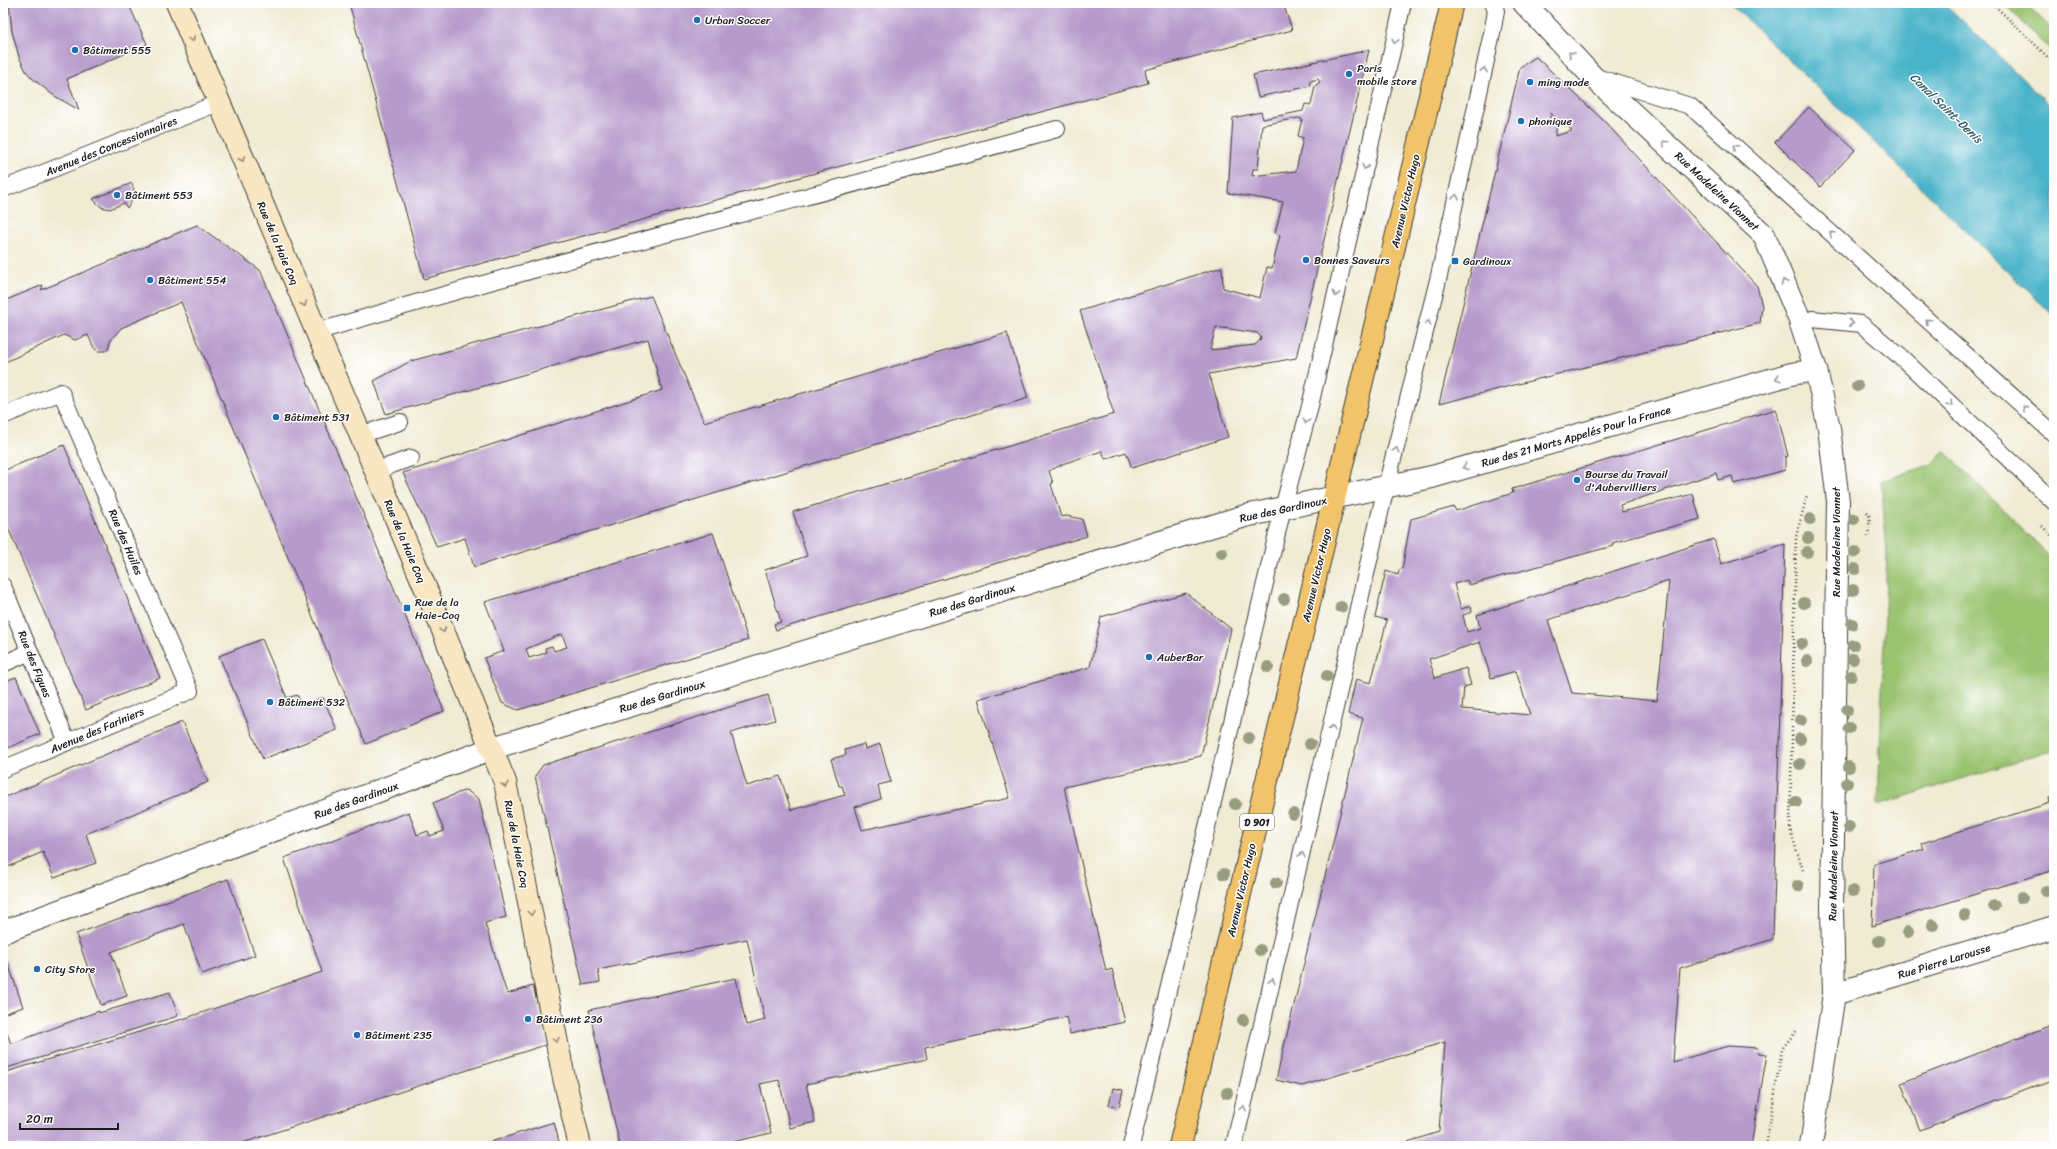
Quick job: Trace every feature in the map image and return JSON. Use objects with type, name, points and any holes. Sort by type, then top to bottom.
[{"type":"main road","name":"Rue de la Haie Coq","points":[[177,3],[218,103],[434,607],[471,702],[493,748],[505,782],[564,1078],[580,1146]]},
{"type":"main road","name":"Avenue Victor Hugo","points":[[1180,1146],[1452,3]]},
{"type":"street","name":"Rue Madeleine Vionnet","points":[[1524,3],[1592,76],[1764,235],[1806,318],[1829,428],[1838,501],[1832,909],[1834,994],[1811,1146]]},
{"type":"street","name":"Rue des 21 Morts Appelés Pour la France","points":[[1334,498],[1432,477],[1791,374],[1816,370]]},
{"type":"street","name":"Rue des Gardinoux","points":[[3,932],[493,748],[1245,516],[1334,498]]},
{"type":"street","name":"Rue Pierre Larousse","points":[[1834,994],[2054,927]]},
{"type":"lane","points":[[1131,1146],[1283,508],[1310,406],[1404,3]]},
{"type":"lane","points":[[1234,1146],[1363,596],[1386,487],[1442,260],[1492,33],[1496,10],[1493,3]]},
{"type":"lane","points":[[1592,76],[1690,106],[2054,434]]},
{"type":"lane","name":"Avenue des Concessionnaires","points":[[3,189],[218,103]]},
{"type":"lane","points":[[316,332],[464,288],[800,200],[1057,130]]},
{"type":"lane","points":[[1806,318],[1861,324],[1902,358],[2054,502]]},
{"type":"lane","name":"Rue des Huiles","points":[[3,416],[61,392],[190,691]]},
{"type":"lane","points":[[360,436],[400,422]]},
{"type":"lane","points":[[376,471],[411,458]]},
{"type":"lane","name":"Rue des Figues","points":[[3,586],[67,742]]},
{"type":"lane","points":[[3,664],[30,652]]},
{"type":"lane","name":"Avenue des Fariniers","points":[[3,769],[190,691]]},
{"type":"path","points":[[1992,3],[2054,63]]},
{"type":"path","points":[[1805,878],[1790,829],[1796,537],[1808,492]]},
{"type":"path","points":[[1766,1146],[1782,1049],[1798,1031],[1800,1024]]},
{"type":"green space","points":[[2003,3],[2025,3],[2054,31],[2054,53]]},
{"type":"green space","points":[[1944,451],[2054,560],[2054,750],[1878,805],[1887,552],[1881,481],[1933,464]]},
{"type":"water","name":"Canal Saint-Denis","points":[[1730,3],[1944,3],[2054,109],[2054,316]]},
{"type":"building","name":"Bâtiment 555","points":[[9,3],[123,3],[123,5],[128,3],[147,44],[67,79],[79,110],[53,95],[32,78],[26,71],[19,57],[12,31]]},
{"type":"building","points":[[349,3],[1283,3],[1292,30],[1145,70],[1148,83],[424,279]]},
{"type":"building","points":[[1369,50],[1296,358],[1209,374],[1228,437],[1132,468],[1126,452],[1105,459],[1102,451],[1065,463],[1049,471],[1053,483],[1051,484],[1061,517],[1067,516],[1082,519],[1087,536],[776,630],[774,624],[781,622],[765,570],[807,556],[793,512],[1114,414],[1080,311],[1222,267],[1223,288],[1260,298],[1267,267],[1272,268],[1280,235],[1275,233],[1283,202],[1228,193],[1233,118],[1261,112],[1263,119],[1303,111],[1305,104],[1311,105],[1315,86],[1320,82],[1318,79],[1310,81],[1311,86],[1258,97],[1253,75]],"holes":[[[1298,118],[1302,119],[1298,136],[1303,138],[1296,171],[1252,176],[1253,169],[1258,169],[1262,125]],[[1216,327],[1257,333],[1261,337],[1255,345],[1210,350]]]},
{"type":"building","points":[[1536,57],[1605,122],[1757,286],[1762,306],[1760,323],[1439,404],[1520,67]],"holes":[[[1551,113],[1564,126],[1567,125],[1572,131],[1555,136],[1557,125],[1549,121]]]},
{"type":"building","points":[[1809,107],[1855,150],[1820,187],[1775,142]]},
{"type":"building","name":"Bâtiment 553","points":[[132,183],[134,192],[131,202],[127,208],[124,203],[110,209],[101,207],[93,199]]},
{"type":"building","name":"Bâtiment 531","points":[[197,225],[260,270],[371,532],[444,711],[366,744],[181,302],[121,328],[110,341],[108,349],[105,351],[98,351],[94,348],[88,335],[75,340],[64,335],[3,363],[3,298],[4,301],[43,285],[41,290]]},
{"type":"building","points":[[651,296],[704,422],[1007,333],[1028,398],[474,567],[465,538],[437,547],[403,473],[662,390],[648,339],[386,414],[374,381],[411,361]]},
{"type":"building","points":[[1776,409],[1788,456],[1785,457],[1785,470],[1734,484],[1732,476],[1718,480],[1716,473],[1620,505],[1622,512],[1693,494],[1700,519],[1612,543],[1613,546],[1469,585],[1467,580],[1454,584],[1461,609],[1471,606],[1472,612],[1463,615],[1467,632],[1480,628],[1477,615],[1714,539],[1721,564],[1785,544],[1773,939],[1680,968],[1673,1062],[1728,1046],[1758,1048],[1757,1053],[1767,1054],[1751,1146],[1395,1146],[1439,1132],[1445,1042],[1302,1086],[1276,1080],[1363,718],[1348,714],[1356,679],[1371,683],[1387,620],[1375,617],[1386,571],[1398,575],[1399,570],[1402,569],[1411,519],[1454,507],[1456,511],[1513,493],[1512,489]],"holes":[[[1669,581],[1657,701],[1572,693],[1548,620]],[[1480,642],[1491,678],[1516,671],[1530,715],[1462,709],[1464,687],[1471,685],[1466,668],[1435,678],[1429,659]]]},
{"type":"building","points":[[64,445],[160,678],[86,710],[3,516],[3,471]]},
{"type":"building","points":[[713,533],[748,640],[518,710],[502,703],[484,658],[504,651],[485,602]],"holes":[[[562,634],[567,647],[554,651],[552,646],[545,648],[546,653],[529,658],[526,649]]]},
{"type":"building","points":[[1186,593],[1231,629],[1201,756],[1064,787],[1106,971],[1112,969],[1125,1022],[1070,1034],[1066,1017],[925,1047],[927,1059],[806,1084],[815,1122],[790,1128],[779,1080],[760,1084],[771,1133],[715,1146],[620,1146],[589,1010],[736,978],[746,1025],[765,1020],[747,939],[598,970],[600,982],[583,985],[535,776],[543,765],[768,695],[775,720],[731,733],[747,786],[780,776],[791,810],[845,795],[842,786],[839,786],[831,759],[846,755],[845,750],[864,744],[865,749],[880,744],[891,782],[878,785],[881,799],[855,807],[862,830],[1010,798],[978,699],[1090,667],[1101,617]]},
{"type":"building","name":"Bâtiment 532","points":[[262,639],[287,698],[297,695],[303,705],[323,698],[337,730],[263,759],[219,656]]},
{"type":"building","points":[[16,677],[40,734],[3,750],[3,682]]},
{"type":"building","points":[[182,722],[208,782],[86,834],[96,863],[54,878],[43,852],[3,869],[3,798]]},
{"type":"building","points":[[466,790],[479,799],[506,917],[485,923],[507,994],[533,986],[548,1044],[233,1146],[3,1146],[3,1073],[189,1017],[322,972],[284,858],[409,812],[417,835],[428,831],[430,836],[444,831],[433,803]]},
{"type":"building","points":[[2054,796],[2054,870],[1872,926],[1874,864],[1924,849],[1922,843],[2050,803],[2049,798]]},
{"type":"building","points":[[228,879],[255,955],[202,974],[184,924],[111,952],[127,996],[101,1005],[76,934]]},
{"type":"building","points":[[7,960],[23,1007],[3,1014],[3,961]]},
{"type":"building","points":[[170,992],[178,1016],[3,1069],[3,1022],[11,1044],[99,1011],[99,1013]]},
{"type":"building","points":[[2054,1024],[2054,1079],[1920,1130],[1901,1083]]},
{"type":"building","points":[[1113,1088],[1123,1090],[1119,1107],[1109,1105]]},
{"type":"building","points":[[554,1122],[560,1146],[478,1146]]},
{"type":"place","name":"Urban Soccer","points":[[697,20]]},
{"type":"place","name":"Bâtiment 555","points":[[75,50]]},
{"type":"place","name":"Paris mobile store","points":[[1349,74]]},
{"type":"place","name":"ming mode","points":[[1530,82]]},
{"type":"place","name":"phonique","points":[[1521,121]]},
{"type":"place","name":"Bâtiment 553","points":[[117,195]]},
{"type":"place","name":"Bonnes Saveurs","points":[[1306,260]]},
{"type":"place","name":"Gardinoux","points":[[1455,261]]},
{"type":"place","name":"Bâtiment 554","points":[[150,280]]},
{"type":"place","name":"Bâtiment 531","points":[[276,417]]},
{"type":"place","name":"Bourse du Travail d'Aubervilliers","points":[[1577,480]]},
{"type":"place","name":"Rue de la Haie-Coq","points":[[407,608]]},
{"type":"place","name":"AuberBar","points":[[1149,657]]},
{"type":"place","name":"Bâtiment 532","points":[[270,702]]},
{"type":"place","name":"City Store","points":[[37,969]]},
{"type":"place","name":"Bâtiment 236","points":[[528,1019]]},
{"type":"place","name":"Bâtiment 235","points":[[357,1035]]}]
